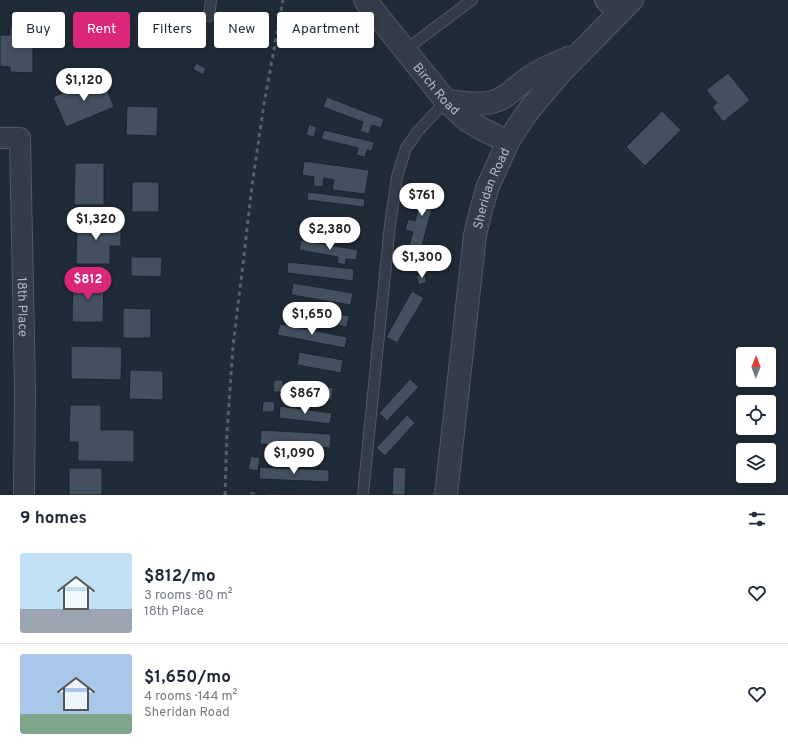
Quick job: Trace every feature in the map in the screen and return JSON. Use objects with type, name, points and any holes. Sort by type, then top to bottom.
[{"type":"street","name":"Birch Road","points":[[365,0],[446,100],[458,112],[474,124],[508,142]]},
{"type":"street","name":"Sheridan Road","points":[[446,495],[475,235],[488,186],[508,142],[529,110],[556,77],[579,53],[618,4]]},
{"type":"street","points":[[446,100],[478,104],[493,102],[509,94],[530,77],[579,53]]},
{"type":"street","name":"18th Place","points":[[0,138],[20,138],[25,390],[24,495]]},
{"type":"lane","points":[[209,16],[211,0]]},
{"type":"lane","points":[[405,50],[472,0]]},
{"type":"lane","points":[[363,495],[390,224],[397,177],[406,148],[418,131],[446,100]]},
{"type":"building","points":[[10,27],[12,27],[12,48],[33,48],[33,73],[10,72],[10,67],[0,66],[0,35],[10,35]]},
{"type":"building","points":[[196,63],[206,68],[203,75],[193,69]]},
{"type":"building","points":[[728,73],[750,100],[723,122],[712,107],[717,103],[706,90]]},
{"type":"building","points":[[102,76],[114,107],[66,127],[53,97]]},
{"type":"building","points":[[327,97],[384,119],[381,128],[372,125],[369,134],[360,131],[363,122],[323,107]]},
{"type":"building","points":[[127,106],[158,107],[157,136],[126,135]]},
{"type":"building","points":[[662,111],[681,130],[645,166],[626,147]]},
{"type":"building","points":[[309,124],[317,127],[314,137],[306,135]]},
{"type":"building","points":[[324,130],[374,142],[372,151],[367,150],[365,157],[356,155],[358,148],[321,139]]},
{"type":"building","points":[[304,161],[369,170],[365,194],[332,190],[334,180],[324,178],[323,187],[313,186],[314,177],[302,175]]},
{"type":"building","points":[[75,163],[104,163],[104,205],[74,205]]},
{"type":"building","points":[[132,182],[159,182],[159,212],[132,212]]},
{"type":"building","points":[[425,184],[438,187],[421,249],[409,246],[413,232],[405,230],[408,219],[415,221]]},
{"type":"building","points":[[308,192],[365,199],[364,207],[307,200]]},
{"type":"building","points":[[77,220],[110,220],[110,225],[121,225],[121,246],[110,246],[110,264],[76,264]]},
{"type":"building","points":[[305,220],[361,229],[359,239],[350,237],[349,244],[340,242],[341,237],[303,231]]},
{"type":"building","points":[[301,240],[358,250],[356,260],[346,259],[345,265],[337,263],[338,257],[299,250]]},
{"type":"building","points":[[131,257],[162,257],[161,277],[131,276]]},
{"type":"building","points":[[288,262],[354,269],[353,281],[287,273]]},
{"type":"building","points":[[424,273],[427,282],[419,285],[416,276]]},
{"type":"building","points":[[73,280],[104,281],[103,322],[72,322]]},
{"type":"building","points":[[293,283],[353,293],[351,305],[291,295]]},
{"type":"building","points":[[412,291],[424,298],[397,343],[386,337]]},
{"type":"building","points":[[289,305],[349,316],[347,327],[287,315]]},
{"type":"building","points":[[123,308],[151,309],[151,338],[123,338]]},
{"type":"building","points":[[280,324],[347,337],[345,348],[277,335]]},
{"type":"building","points":[[71,346],[122,347],[121,380],[71,379]]},
{"type":"building","points":[[299,352],[343,360],[341,373],[297,365]]},
{"type":"building","points":[[130,370],[163,371],[163,400],[129,399]]},
{"type":"building","points":[[410,379],[419,387],[387,421],[379,413]]},
{"type":"building","points":[[274,380],[283,380],[283,392],[273,392]]},
{"type":"building","points":[[286,382],[333,388],[332,400],[322,399],[321,407],[309,405],[310,398],[284,395]]},
{"type":"building","points":[[263,401],[275,402],[274,412],[262,412]]},
{"type":"building","points":[[70,405],[101,405],[101,430],[134,430],[134,462],[78,461],[78,442],[69,442]]},
{"type":"building","points":[[280,406],[332,413],[330,424],[279,418]]},
{"type":"building","points":[[407,415],[415,423],[385,456],[376,448]]},
{"type":"building","points":[[261,430],[331,434],[330,448],[260,444]]},
{"type":"building","points":[[251,456],[260,458],[258,471],[248,469]]},
{"type":"building","points":[[260,467],[329,470],[329,482],[259,479]]},
{"type":"building","points":[[393,467],[406,468],[405,495],[392,495]]},
{"type":"building","points":[[69,468],[102,468],[102,495],[69,495]]},
{"type":"building","points":[[249,491],[256,492],[256,495],[249,495]]},
{"type":"building","points":[[267,493],[294,495],[267,495]]},
{"type":"railway","points":[[225,495],[227,432],[233,346],[252,186],[264,104],[283,0]]}]
